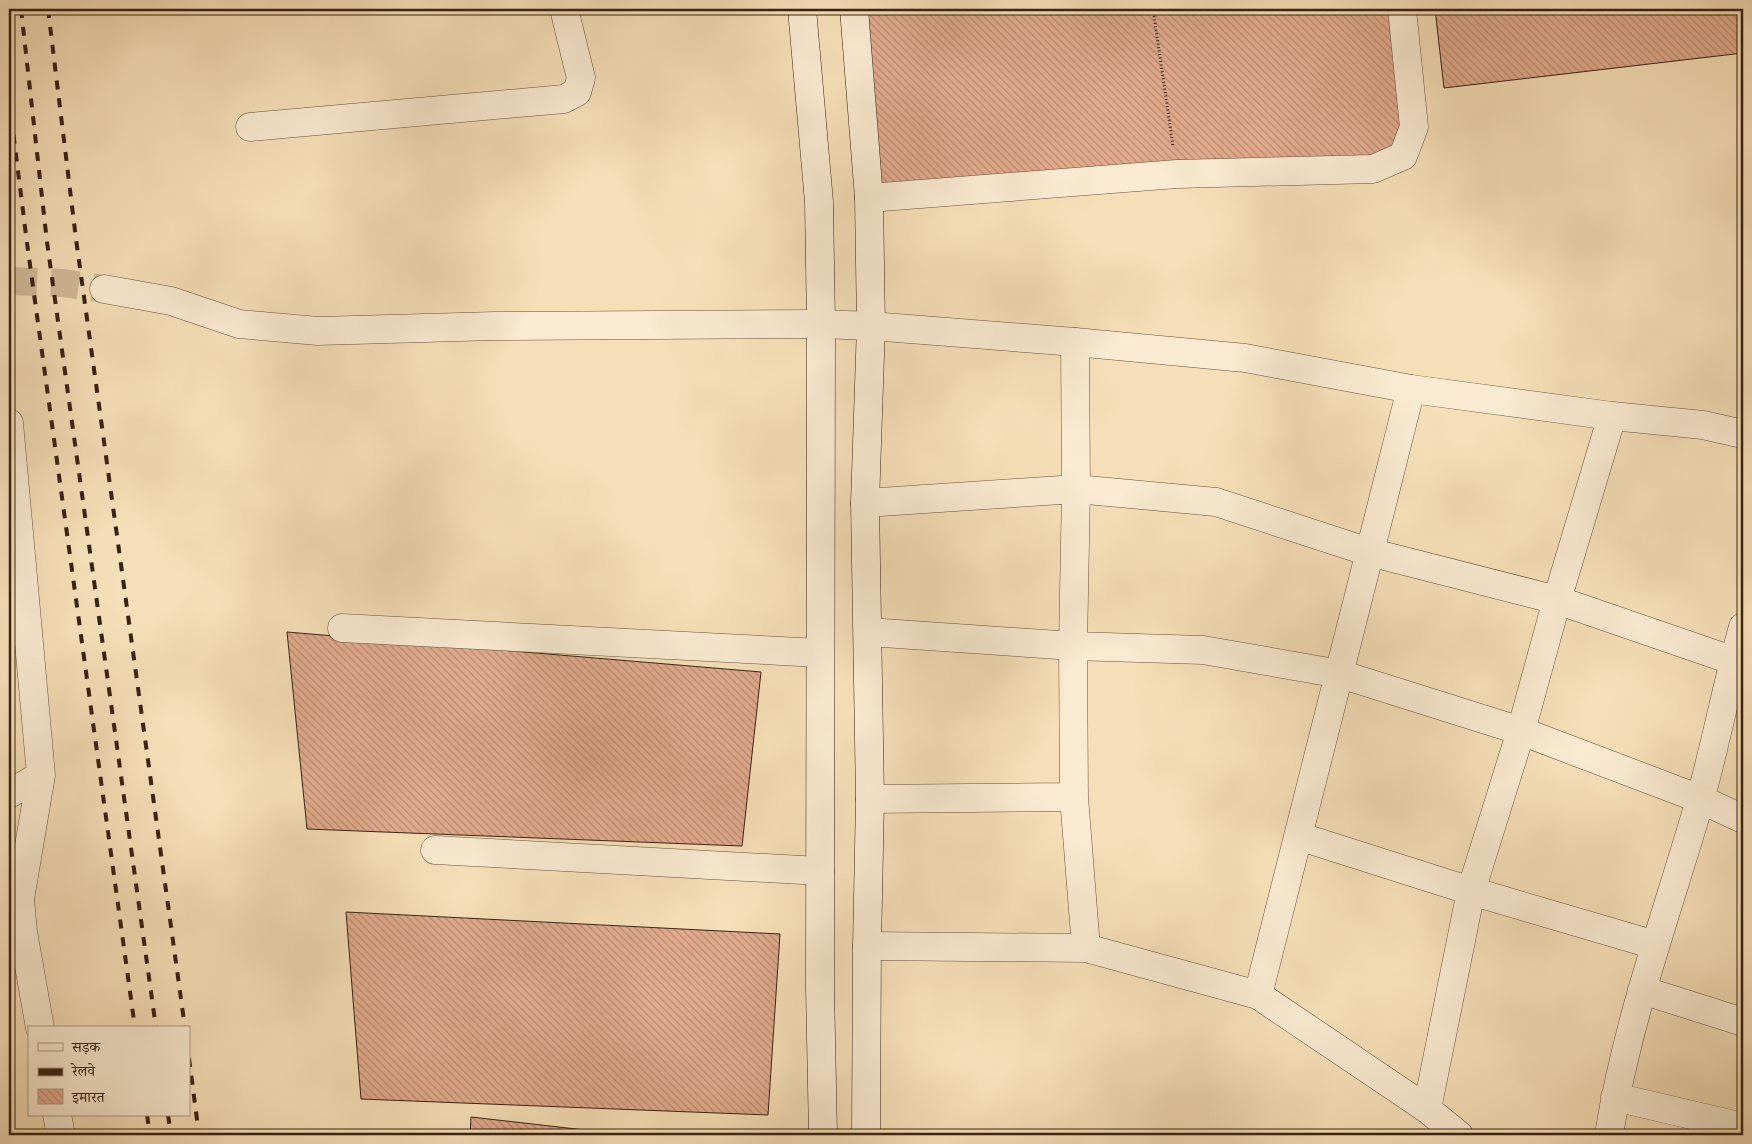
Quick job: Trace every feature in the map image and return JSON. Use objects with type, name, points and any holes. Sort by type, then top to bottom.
[{"type":"street","points":[[250,127],[564,99],[577,92],[580,78],[564,9]]},
{"type":"street","points":[[802,9],[818,202],[821,324],[820,988],[823,1135]]},
{"type":"street","points":[[854,9],[869,198],[871,326],[865,503],[870,799],[866,1135]]},
{"type":"street","points":[[869,198],[1177,174],[1373,169],[1403,156],[1414,127],[1402,9]]},
{"type":"street","points":[[104,289],[170,301],[239,324],[318,331],[495,326],[821,324],[871,326],[1075,342],[1245,358],[1411,390],[1612,416],[1739,428]]},
{"type":"street","points":[[1075,342],[1074,797],[1086,948]]},
{"type":"street","points":[[1258,995],[1411,390]]},
{"type":"street","points":[[1427,1109],[1471,891],[1521,731],[1556,600],[1612,416]]},
{"type":"street","points":[[9,422],[41,775],[20,898],[22,932],[40,1026]]},
{"type":"street","points":[[865,503],[1076,489],[1216,502],[1369,552],[1556,600],[1738,662]]},
{"type":"street","points":[[1609,1135],[1615,1097],[1642,990],[1654,945],[1700,799],[1738,662],[1743,627]]},
{"type":"street","points":[[342,628],[820,653]]},
{"type":"street","points":[[868,632],[1073,646],[1202,650],[1340,674],[1521,731],[1700,799],[1743,818]]},
{"type":"street","points":[[9,794],[41,775]]},
{"type":"street","points":[[870,799],[1074,797]]},
{"type":"street","points":[[1298,836],[1471,891],[1654,945]]},
{"type":"street","points":[[435,850],[820,871]]},
{"type":"street","points":[[867,946],[1086,948],[1258,995],[1427,1109],[1459,1135]]},
{"type":"street","points":[[1642,990],[1743,1022]]},
{"type":"street","points":[[1615,1097],[1743,1127]]},
{"type":"street","points":[[57,1116],[61,1135]]},
{"type":"path","points":[[1153,9],[1177,174]]},
{"type":"building","points":[[849,9],[1392,9],[1403,156],[869,198]]},
{"type":"building","points":[[1435,9],[1743,9],[1743,53],[1444,88]]},
{"type":"building","points":[[287,632],[761,672],[742,846],[307,829]]},
{"type":"building","points":[[346,912],[780,934],[768,1115],[361,1099]]},
{"type":"building","points":[[471,1117],[629,1135],[470,1135]]},
{"type":"tunnel","points":[[9,281],[63,283],[104,289]]},
{"type":"railway","points":[[21,9],[47,242],[156,1026]]},
{"type":"railway","points":[[48,9],[76,239],[185,1026]]},
{"type":"railway","points":[[9,99],[27,243],[135,1026]]},
{"type":"railway","points":[[190,1066],[199,1135]]},
{"type":"railway","points":[[147,1116],[150,1135]]},
{"type":"railway","points":[[168,1116],[171,1135]]}]
